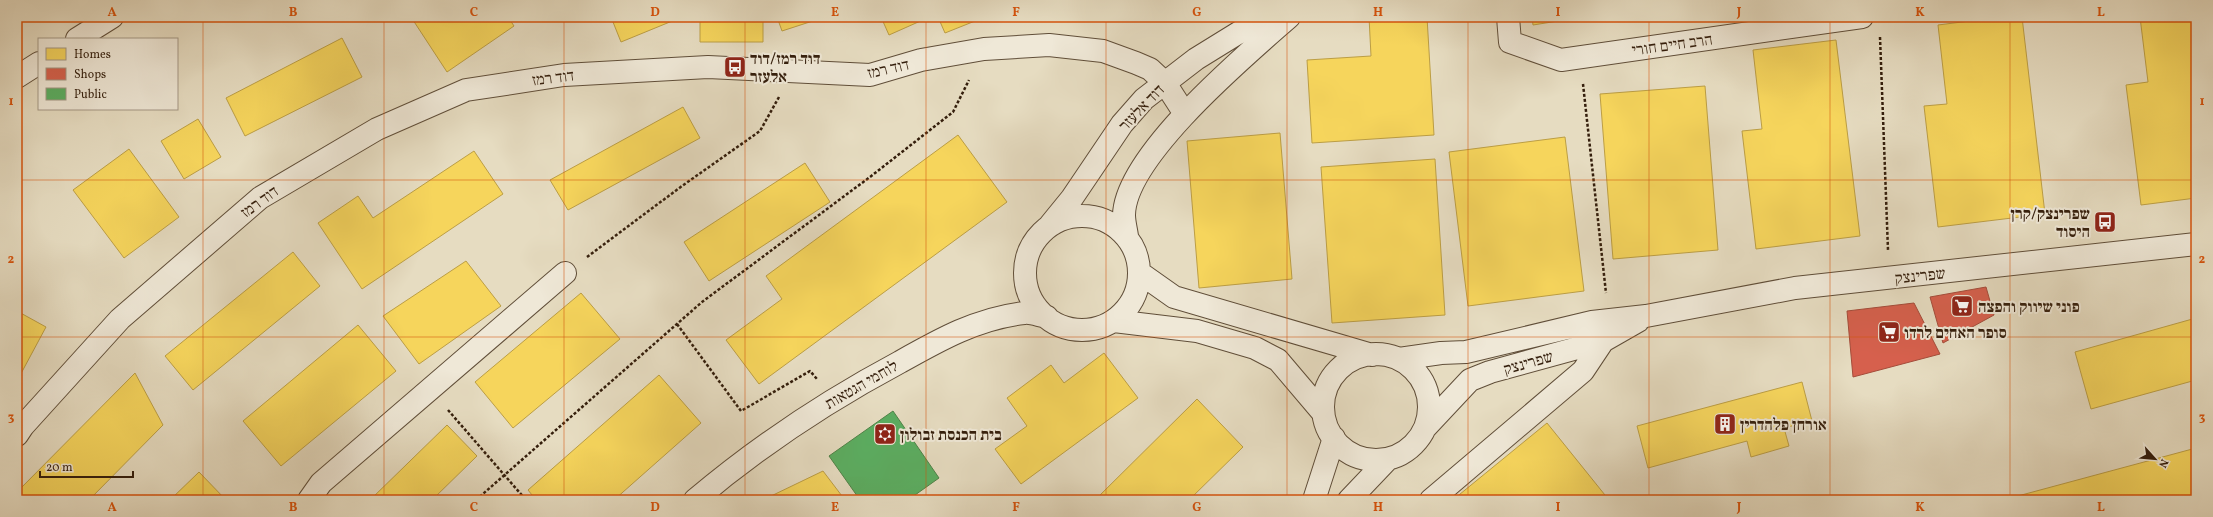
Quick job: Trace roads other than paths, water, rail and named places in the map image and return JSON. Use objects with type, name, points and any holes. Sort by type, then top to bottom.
[{"type":"street","points":[[79,38],[112,17]]},
{"type":"street","name":"דוד אלעזר","points":[[1047,228],[1072,198],[1122,124],[1144,99],[1196,59],[1264,17]]},
{"type":"street","points":[[1127,236],[1111,223],[1092,216],[1065,218],[1047,228],[1033,242],[1025,268],[1027,288],[1035,307],[1056,325],[1076,331],[1096,329],[1114,322],[1128,308],[1138,290],[1140,273],[1136,253],[1127,236],[1124,214],[1128,196],[1137,175],[1160,143],[1186,114],[1289,17]]},
{"type":"street","name":"הרב חיים חורי","points":[[1508,17],[1510,42],[1561,60],[1862,17]]},
{"type":"street","name":"דוד רמז","points":[[17,435],[23,426],[120,319],[260,198],[377,129],[466,90],[564,75],[708,67],[870,75],[921,60],[984,49],[1049,44],[1103,51],[1143,66],[1165,83],[1186,114]]},
{"type":"street","points":[[17,77],[38,64]]},
{"type":"street","name":"שפרינצק","points":[[1425,428],[1470,380],[1646,316],[1795,288],[2196,244]]},
{"type":"street","points":[[308,500],[321,483],[565,273]]},
{"type":"street","points":[[1140,273],[1174,296],[1372,355]]},
{"type":"street","name":"לוחמי הגטאות","points":[[695,500],[782,432],[834,399],[958,330],[1000,317],[1025,313],[1047,317]]},
{"type":"street","points":[[1114,322],[1197,331],[1255,348],[1278,360],[1323,412]]},
{"type":"street","name":"שפרינצק","points":[[1399,359],[1441,353],[1466,352],[1592,322],[1606,331]]},
{"type":"street","points":[[1430,500],[1582,372],[1606,331]]},
{"type":"street","points":[[1380,354],[1399,359],[1412,367],[1422,380],[1429,396],[1429,412],[1425,428],[1416,442],[1404,453],[1388,459],[1372,461],[1354,456],[1339,445],[1328,430],[1323,412],[1325,394],[1332,378],[1345,364],[1362,356],[1380,354]]},
{"type":"street","points":[[1314,500],[1334,438]]},
{"type":"street","points":[[1349,500],[1388,459]]},
{"type":"place","name":"דוד רמז/דוד אלעזר","points":[[735,67]]},
{"type":"place","name":"שפרינצק/קרן היסוד","points":[[2105,222]]},
{"type":"place","name":"פוני שיווק והפצה","points":[[1962,306]]},
{"type":"place","name":"סופר האחים לרדו","points":[[1889,332]]},
{"type":"place","name":"אורחן פלהדרין","points":[[1725,424]]},
{"type":"place","name":"בית הכנסת זבולון","points":[[885,434]]}]
